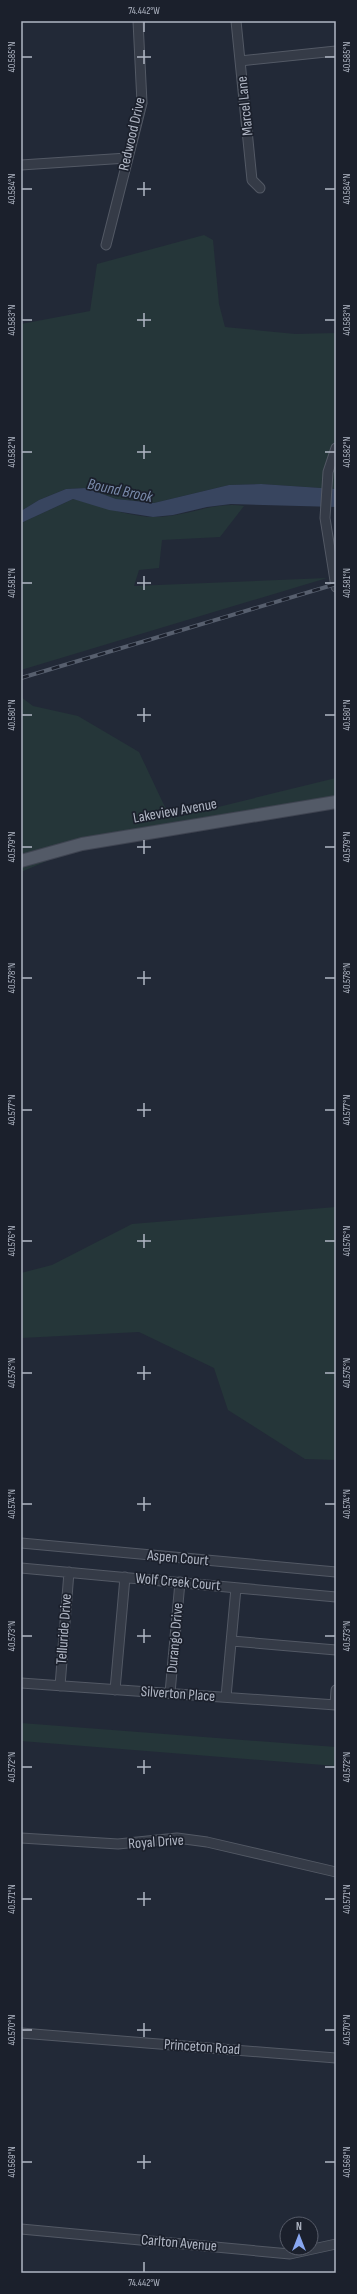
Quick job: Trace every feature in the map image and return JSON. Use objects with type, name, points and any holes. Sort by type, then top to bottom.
[{"type":"main road","name":"Lakeview Avenue","points":[[21,861],[82,844],[336,802]]},
{"type":"street","name":"Redwood Drive","points":[[106,245],[142,103],[138,21]]},
{"type":"street","name":"Marcel Lane","points":[[236,21],[252,180],[260,188]]},
{"type":"street","points":[[240,60],[336,50]]},
{"type":"street","points":[[21,165],[127,158]]},
{"type":"street","points":[[336,448],[328,472],[325,518],[336,588]]},
{"type":"street","name":"Aspen Court","points":[[21,1543],[336,1572]]},
{"type":"street","name":"Wolf Creek Court","points":[[21,1568],[336,1597]]},
{"type":"street","name":"Telluride Drive","points":[[60,1686],[69,1572]]},
{"type":"street","points":[[115,1690],[125,1578]]},
{"type":"street","name":"Durango Drive","points":[[170,1693],[180,1582]]},
{"type":"street","points":[[226,1697],[236,1588]]},
{"type":"street","points":[[232,1641],[336,1650]]},
{"type":"street","name":"Silverton Place","points":[[21,1683],[335,1705]]},
{"type":"street","points":[[335,1705],[336,1690]]},
{"type":"street","name":"Royal Drive","points":[[21,1838],[118,1844],[177,1838],[207,1842],[336,1872]]},
{"type":"street","name":"Princeton Road","points":[[21,2033],[336,2058]]},
{"type":"street","name":"Carlton Avenue","points":[[21,2229],[290,2254],[336,2244]]},
{"type":"shaded area","points":[[204,235],[213,240],[219,304],[225,327],[295,334],[336,333],[336,489],[261,484],[229,485],[154,503],[116,499],[86,488],[66,489],[39,500],[21,511],[21,324],[90,311],[97,264]]},
{"type":"shaded area","points":[[73,499],[132,515],[153,517],[165,517],[221,506],[244,506],[220,537],[162,540],[159,568],[139,570],[134,586],[327,578],[21,670],[21,523]]},
{"type":"shaded area","points":[[21,697],[33,706],[78,716],[139,752],[164,805],[173,818],[336,778],[336,806],[75,849],[21,872]]},
{"type":"shaded area","points":[[336,1207],[336,1460],[305,1459],[228,1410],[214,1368],[139,1332],[21,1338],[21,1273],[52,1265],[132,1224]]},
{"type":"shaded area","points":[[21,1723],[336,1747],[336,1766],[21,1741]]},
{"type":"water","points":[[261,484],[336,489],[336,507],[231,504],[207,507],[173,515],[153,517],[109,510],[73,499],[21,523],[21,511],[39,500],[66,489],[86,488],[116,499],[154,503],[229,485]]},
{"type":"railway","points":[[21,678],[336,584]]},
{"type":"water label","name":"Bound Brook","points":[[120,491]]}]
